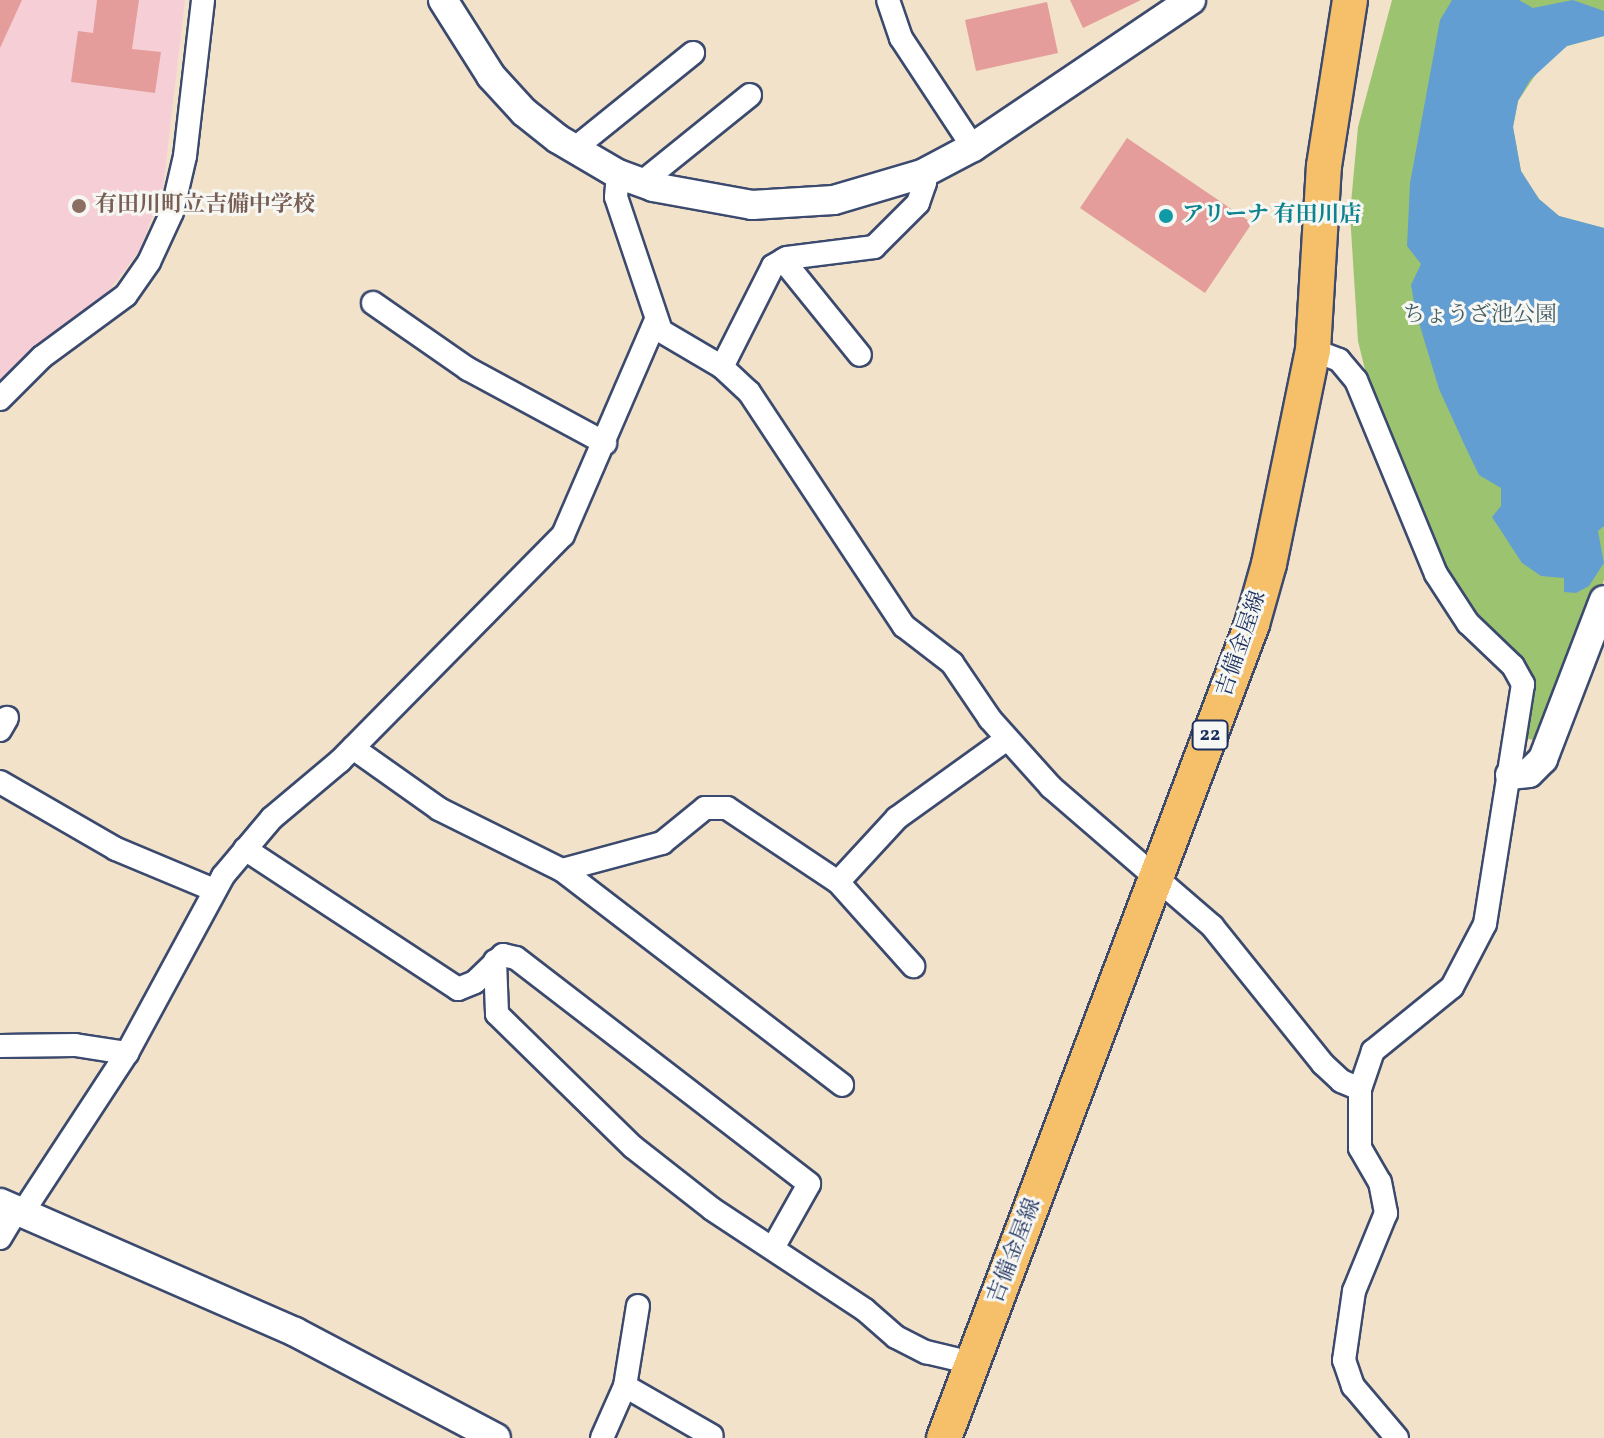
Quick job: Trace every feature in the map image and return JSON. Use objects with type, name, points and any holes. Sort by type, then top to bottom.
[{"type":"main road","name":"吉備金屋線","points":[[944,1438],[1252,624],[1286,499],[1313,350],[1324,166],[1350,0]]},
{"type":"street","points":[[0,399],[42,357],[126,295],[149,262],[172,212],[185,156],[203,0]]},
{"type":"street","points":[[443,0],[472,50],[510,98],[574,149],[630,178],[720,202],[783,204],[854,196],[922,174],[973,147],[1191,0]]},
{"type":"street","points":[[888,0],[901,38],[973,147]]},
{"type":"street","points":[[574,149],[693,53]]},
{"type":"street","points":[[750,95],[630,178],[616,197],[655,322],[668,337],[722,367],[749,392],[904,626],[952,663],[1007,739],[1066,802],[1212,926],[1323,1064],[1341,1081],[1360,1089]]},
{"type":"street","points":[[722,367],[764,279],[783,260],[874,247],[918,203],[925,183],[922,174]]},
{"type":"street","points":[[783,260],[860,355]]},
{"type":"street","points":[[373,303],[468,369],[605,443]]},
{"type":"street","points":[[0,1238],[13,1208],[127,1053],[214,890],[245,849],[272,818],[353,748],[563,535],[655,322]]},
{"type":"street","points":[[1313,350],[1339,360],[1356,380],[1436,574],[1468,623],[1520,674],[1523,696],[1491,904],[1467,965],[1452,987],[1383,1040],[1367,1063],[1360,1089],[1360,1148],[1380,1182],[1386,1213],[1354,1291],[1344,1360],[1353,1386],[1397,1438]]},
{"type":"street","points":[[1510,775],[1529,773],[1543,759],[1604,600]]},
{"type":"street","points":[[838,882],[905,811],[1007,739]]},
{"type":"street","points":[[353,748],[439,809],[562,870],[842,1085]]},
{"type":"street","points":[[0,782],[116,849],[214,890]]},
{"type":"street","points":[[562,870],[662,843],[715,806],[838,882],[913,966]]},
{"type":"street","points":[[245,849],[446,984],[467,988],[503,955],[516,958],[809,1184],[773,1248]]},
{"type":"street","points":[[495,961],[497,1014],[633,1147],[913,1347],[972,1363]]},
{"type":"street","points":[[0,1046],[75,1045],[127,1053]]},
{"type":"street","points":[[13,1208],[295,1332],[496,1438]]},
{"type":"street","points":[[602,1438],[625,1386],[638,1306]]},
{"type":"street","points":[[625,1386],[712,1436]]},
{"type":"shaded area","name":"有田川町立吉備中学校","points":[[0,0],[185,0],[163,188],[140,250],[108,292],[31,349],[0,381]]},
{"type":"green space","name":"ちょうざ池公園","points":[[1392,0],[1604,0],[1604,36],[1567,46],[1545,61],[1518,101],[1513,127],[1521,171],[1539,199],[1559,216],[1604,228],[1604,580],[1538,741],[1525,738],[1531,678],[1454,589],[1368,382],[1358,341],[1350,214],[1358,127]]},
{"type":"water","name":"ちょうざ池公園","points":[[1452,0],[1519,0],[1533,8],[1573,0],[1604,11],[1604,36],[1567,46],[1530,80],[1518,101],[1513,127],[1521,171],[1539,199],[1559,216],[1604,228],[1604,526],[1598,531],[1604,563],[1589,586],[1576,593],[1564,592],[1564,578],[1541,576],[1522,563],[1492,517],[1501,506],[1501,488],[1479,475],[1439,389],[1416,313],[1411,285],[1421,264],[1407,246],[1410,183],[1440,20]]},
{"type":"building","points":[[0,0],[22,0],[0,48]]},
{"type":"building","points":[[97,0],[139,0],[132,49],[161,52],[155,93],[71,82],[78,31],[93,33]]},
{"type":"building","points":[[1070,0],[1141,0],[1083,28]]},
{"type":"building","points":[[1047,2],[1058,53],[976,71],[965,20]]},
{"type":"building","name":"アリーナ 有田川店","points":[[1127,138],[1252,223],[1205,293],[1080,208]]},
{"type":"place","name":"有田川町立吉備中学校","points":[[79,206]]},
{"type":"place","name":"アリーナ 有田川店","points":[[1166,216]]}]
